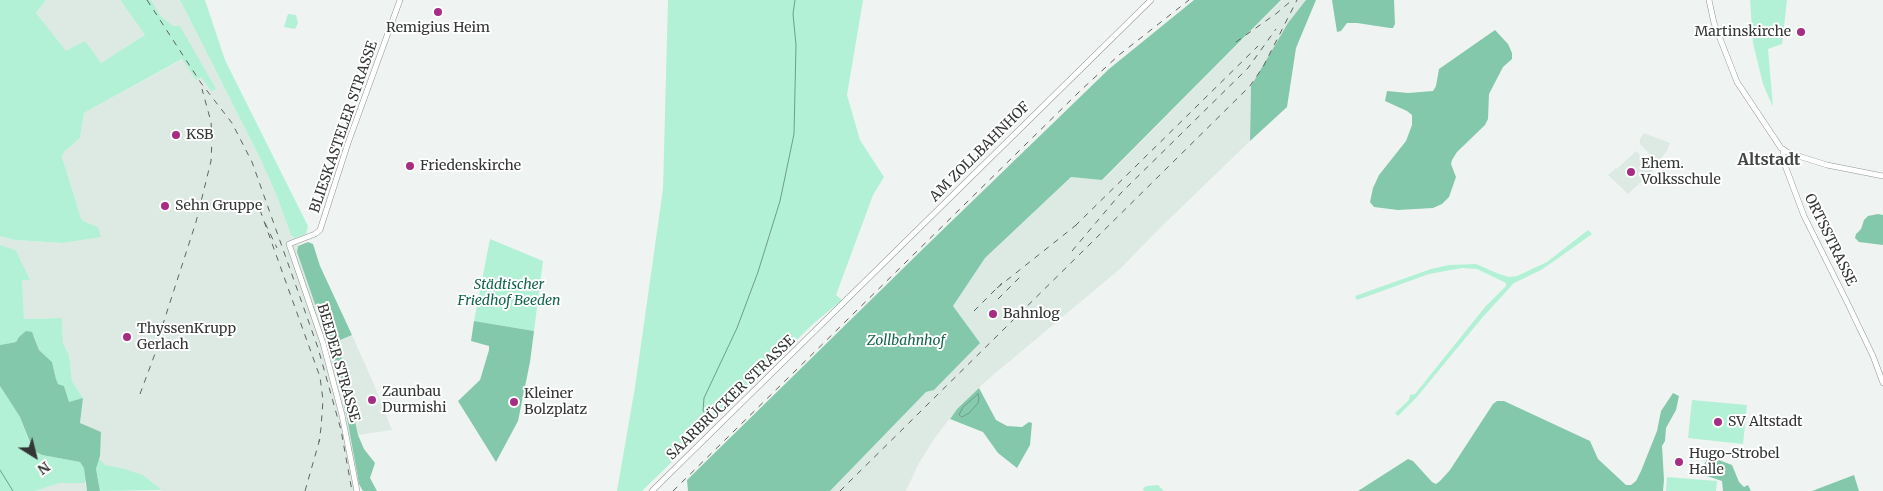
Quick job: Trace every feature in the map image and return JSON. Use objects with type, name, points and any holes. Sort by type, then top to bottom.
[{"type":"main road","name":"BLIESKASTELER STRASSE","points":[[289,244],[307,238],[320,230],[348,143],[400,0]]},
{"type":"main road","name":"AM ZOLLBAHNHOF","points":[[826,321],[1151,0]]},
{"type":"main road","name":"ORTSSTRASSE","points":[[1709,0],[1714,23],[1737,82],[1783,150],[1783,160],[1804,216],[1873,356],[1883,382]]},
{"type":"main road","points":[[1783,150],[1827,165],[1883,176]]},
{"type":"main road","name":"BEEDER STRASSE","points":[[289,244],[325,352],[344,423],[356,491]]},
{"type":"main road","name":"SAARBRÜCKER STRASSE","points":[[652,491],[826,321]]},
{"type":"shaded area","points":[[46,0],[120,0],[145,35],[101,63],[66,52],[36,13]]},
{"type":"shaded area","points":[[151,0],[180,0],[259,156],[291,235],[295,238],[298,246],[297,252],[336,373],[347,418],[360,491],[161,491],[143,475],[101,463],[100,456],[80,423],[83,398],[72,381],[69,355],[63,343],[62,318],[24,319],[22,280],[29,280],[13,249],[0,245],[0,236],[15,240],[63,243],[100,237],[98,227],[83,221],[81,218],[62,157],[64,152],[80,138],[84,113],[183,59],[196,80],[201,77],[211,91],[173,26],[161,16]]},
{"type":"shaded area","points":[[1282,0],[1307,0],[1251,86],[1250,141],[1120,269],[986,381],[957,409],[934,439],[919,463],[906,491],[830,491],[926,392],[934,390],[979,343],[953,306],[985,258],[1071,177],[1103,180]]},
{"type":"shaded area","points":[[1644,133],[1670,143],[1667,151],[1659,161],[1656,161],[1640,144],[1640,139]]},
{"type":"shaded area","name":"Ehem. Volksschule","points":[[1636,151],[1654,170],[1628,194],[1608,175]]},
{"type":"shaded area","points":[[352,335],[392,430],[358,435],[338,341]]},
{"type":"shaded area","points":[[978,394],[978,403],[969,413],[962,417],[959,415],[963,407]]},
{"type":"shaded area","points":[[60,483],[85,483],[87,491],[35,491]]},
{"type":"green space","points":[[0,0],[46,0],[36,13],[66,51],[85,41],[101,63],[145,35],[120,0],[151,0],[161,16],[173,26],[180,26],[216,89],[211,91],[201,77],[196,80],[182,59],[84,113],[80,138],[64,152],[62,157],[81,218],[83,221],[98,227],[101,237],[63,243],[15,240],[0,236]]},
{"type":"green space","points":[[180,0],[205,0],[225,60],[308,226],[306,234],[295,238],[291,235],[259,156]]},
{"type":"green space","points":[[668,0],[863,0],[847,95],[860,140],[884,177],[873,195],[836,295],[842,300],[814,323],[642,491],[617,491],[635,387],[663,189]]},
{"type":"green space","name":"Zollbahnhof","points":[[1194,0],[1281,0],[1102,180],[1071,177],[985,258],[953,306],[980,343],[934,390],[926,392],[830,491],[688,491],[687,480],[927,245],[1109,69]]},
{"type":"green space","points":[[1306,0],[1316,0],[1296,48],[1287,107],[1250,141],[1251,86],[1288,23]]},
{"type":"green space","points":[[1332,0],[1394,0],[1395,24],[1393,28],[1390,28],[1347,23],[1341,31],[1337,32]]},
{"type":"green space","points":[[1750,0],[1787,0],[1782,44],[1768,49],[1773,107],[1763,84],[1753,43]]},
{"type":"green space","points":[[288,14],[296,15],[298,23],[295,29],[284,27]]},
{"type":"green space","points":[[1495,30],[1508,44],[1512,53],[1512,59],[1503,67],[1489,94],[1488,119],[1485,125],[1457,152],[1452,160],[1451,164],[1456,177],[1449,197],[1442,204],[1433,208],[1398,210],[1374,207],[1370,202],[1373,188],[1379,175],[1406,141],[1412,125],[1412,115],[1385,101],[1387,91],[1408,93],[1433,91],[1436,86],[1439,69]]},
{"type":"green space","points":[[1883,215],[1883,245],[1859,242],[1855,238],[1864,220],[1868,216]]},
{"type":"green space","points":[[1588,230],[1592,234],[1541,270],[1514,283],[1482,318],[1416,398],[1398,416],[1395,413],[1409,400],[1410,395],[1415,394],[1485,307],[1506,286],[1506,283],[1477,269],[1462,268],[1429,274],[1357,300],[1355,296],[1431,269],[1449,265],[1476,264],[1509,277],[1517,276],[1547,262]]},
{"type":"green space","name":"Städtischer Friedhof Beeden","points":[[490,239],[543,261],[534,331],[474,321]]},
{"type":"green space","points":[[308,242],[313,244],[320,266],[352,335],[338,341],[358,435],[364,449],[375,463],[370,478],[377,491],[363,491],[359,484],[347,418],[336,373],[297,252],[298,246]]},
{"type":"green space","points":[[0,245],[16,251],[30,280],[22,280],[24,319],[62,318],[63,343],[69,355],[72,381],[83,398],[69,403],[64,386],[58,384],[52,362],[39,350],[34,336],[19,337],[16,342],[0,345]]},
{"type":"green space","points":[[474,321],[534,331],[518,421],[496,462],[458,401],[480,380],[489,350],[489,346],[471,341]]},
{"type":"green space","points":[[26,331],[32,332],[39,350],[52,362],[58,384],[64,386],[69,402],[83,398],[80,423],[101,432],[100,456],[96,469],[100,491],[87,491],[84,468],[80,462],[42,455],[33,450],[20,417],[0,386],[0,345],[16,342]]},
{"type":"green space","points":[[0,386],[20,417],[30,444],[42,455],[80,462],[84,467],[85,483],[60,483],[35,491],[0,491]]},
{"type":"green space","points":[[979,388],[996,420],[1007,426],[1022,427],[1029,422],[1032,423],[1030,445],[1017,468],[998,453],[983,432],[950,419],[957,409]]},
{"type":"green space","points":[[1673,393],[1679,396],[1676,410],[1666,428],[1665,441],[1662,446],[1663,491],[1358,491],[1408,459],[1413,461],[1436,484],[1450,470],[1493,404],[1497,401],[1504,401],[1590,441],[1598,459],[1626,485],[1631,485],[1636,481],[1641,471],[1657,431],[1661,411]]},
{"type":"green space","name":"SV Altstadt","points":[[1692,400],[1747,405],[1743,444],[1688,438]]},
{"type":"green space","points":[[99,459],[105,465],[143,475],[162,490],[100,491],[96,469]]},
{"type":"green space","points":[[1707,459],[1716,459],[1732,465],[1739,482],[1744,487],[1748,485],[1751,491],[1723,491],[1722,481],[1704,475],[1701,471]]},
{"type":"green space","points":[[1854,475],[1859,491],[1812,491]]},
{"type":"green space","points":[[1667,477],[1717,481],[1716,491],[1666,491]]},
{"type":"green space","points":[[1158,485],[1164,491],[1144,491],[1143,488],[1147,486]]},
{"type":"waterway","points":[[714,421],[703,411],[704,398],[737,328],[758,272],[780,201],[794,134],[796,45],[793,14],[795,0]]},
{"type":"waterway","points":[[0,470],[13,491]]},
{"type":"railway","points":[[147,0],[201,83],[232,123],[252,162],[318,348],[341,430],[352,491]]},
{"type":"railway","points":[[673,491],[1080,91],[1119,55],[1189,0]]},
{"type":"railway","points":[[840,491],[1250,86],[1263,67],[1297,0]]},
{"type":"railway","points":[[1236,42],[1291,1]]},
{"type":"railway","points":[[1072,251],[1121,193],[1248,68],[1276,29]]},
{"type":"railway","points":[[1075,226],[1258,46]]},
{"type":"railway","points":[[140,394],[156,351],[196,222],[211,161],[211,122],[202,89]]},
{"type":"railway","points":[[260,210],[320,377],[323,400],[319,442]]},
{"type":"railway","points":[[997,288],[1080,222]]},
{"type":"railway","points":[[265,223],[277,248]]},
{"type":"railway","points":[[998,299],[1023,274]]},
{"type":"railway","points":[[974,311],[1002,283]]},
{"type":"railway","points":[[305,491],[321,435]]},
{"type":"place","name":"Remigius Heim","points":[[438,12]]},
{"type":"place","name":"Martinskirche","points":[[1801,32]]},
{"type":"place","name":"KSB","points":[[176,135]]},
{"type":"place","name":"Friedenskirche","points":[[410,166]]},
{"type":"place","name":"Ehem. Volksschule","points":[[1631,172]]},
{"type":"place","name":"Sehn Gruppe","points":[[165,206]]},
{"type":"place","name":"Bahnlog","points":[[993,314]]},
{"type":"place","name":"ThyssenKrupp Gerlach","points":[[127,337]]},
{"type":"place","name":"Zaunbau Durmishi","points":[[372,400]]},
{"type":"place","name":"Kleiner Bolzplatz","points":[[514,402]]},
{"type":"place","name":"SV Altstadt","points":[[1718,422]]},
{"type":"place","name":"Hugo-Strobel Halle","points":[[1679,462]]},
{"type":"district","name":"Altstadt","points":[[1769,160]]}]
